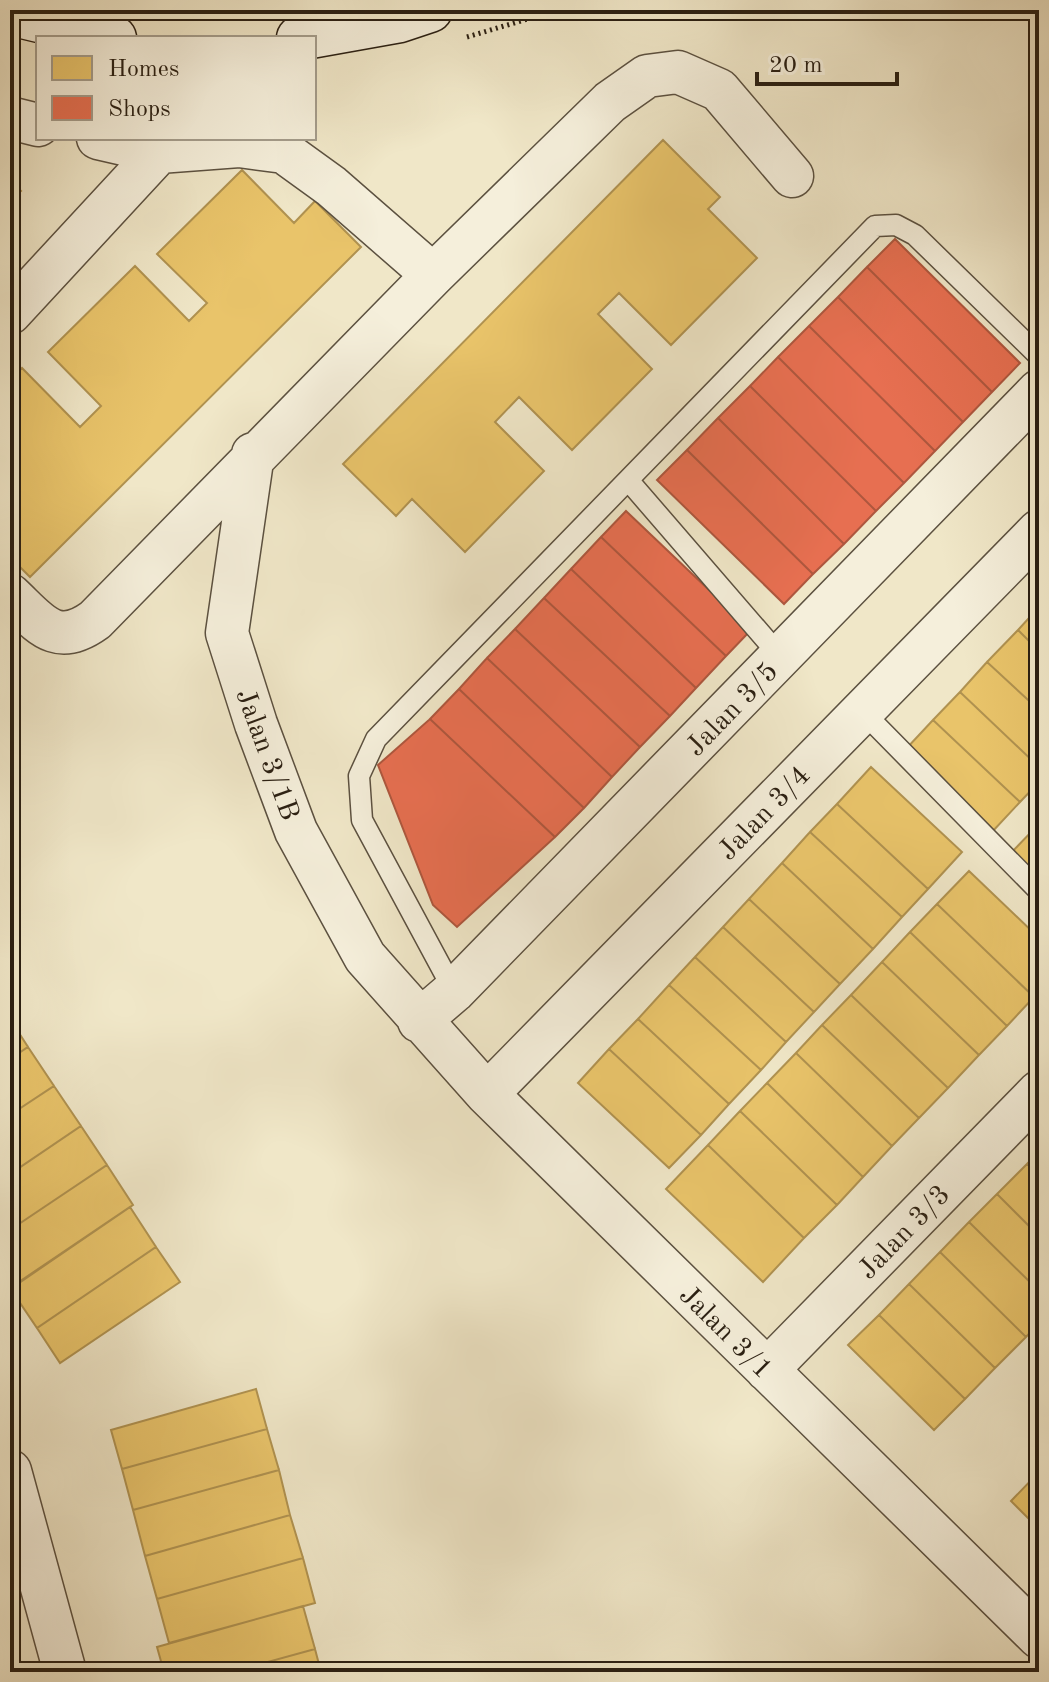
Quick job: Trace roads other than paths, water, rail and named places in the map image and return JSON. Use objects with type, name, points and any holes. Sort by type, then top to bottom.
[{"type":"main road","points":[[310,36],[400,20],[430,10]]},
{"type":"main road","points":[[10,13],[106,36]]},
{"type":"street","points":[[10,595],[43,626],[62,634],[80,631],[95,620],[253,454],[433,275],[610,102],[647,76],[678,72],[719,90],[792,176]]},
{"type":"street","points":[[10,118],[36,124]]},
{"type":"street","points":[[107,140],[159,152],[239,146],[284,152],[331,186],[433,275]]},
{"type":"street","points":[[10,313],[159,152]]},
{"type":"street","name":"Jalan 3/5","points":[[419,1021],[454,991],[1039,391]]},
{"type":"street","name":"Jalan 3/1B","points":[[253,454],[227,633],[256,724],[296,831],[365,957],[419,1021]]},
{"type":"street","name":"Jalan 3/4","points":[[487,1094],[1039,531]]},
{"type":"street","name":"Jalan 3/1","points":[[419,1021],[487,1094],[1039,1637]]},
{"type":"street","name":"Jalan 3/3","points":[[767,1370],[1039,1092]]},
{"type":"street","points":[[10,1471],[65,1672]]},
{"type":"lane","points":[[454,991],[362,820],[359,776],[376,739],[875,226],[896,225],[915,235],[1039,356]]},
{"type":"lane","points":[[628,480],[780,656]]},
{"type":"lane","points":[[862,711],[1039,891]]}]
